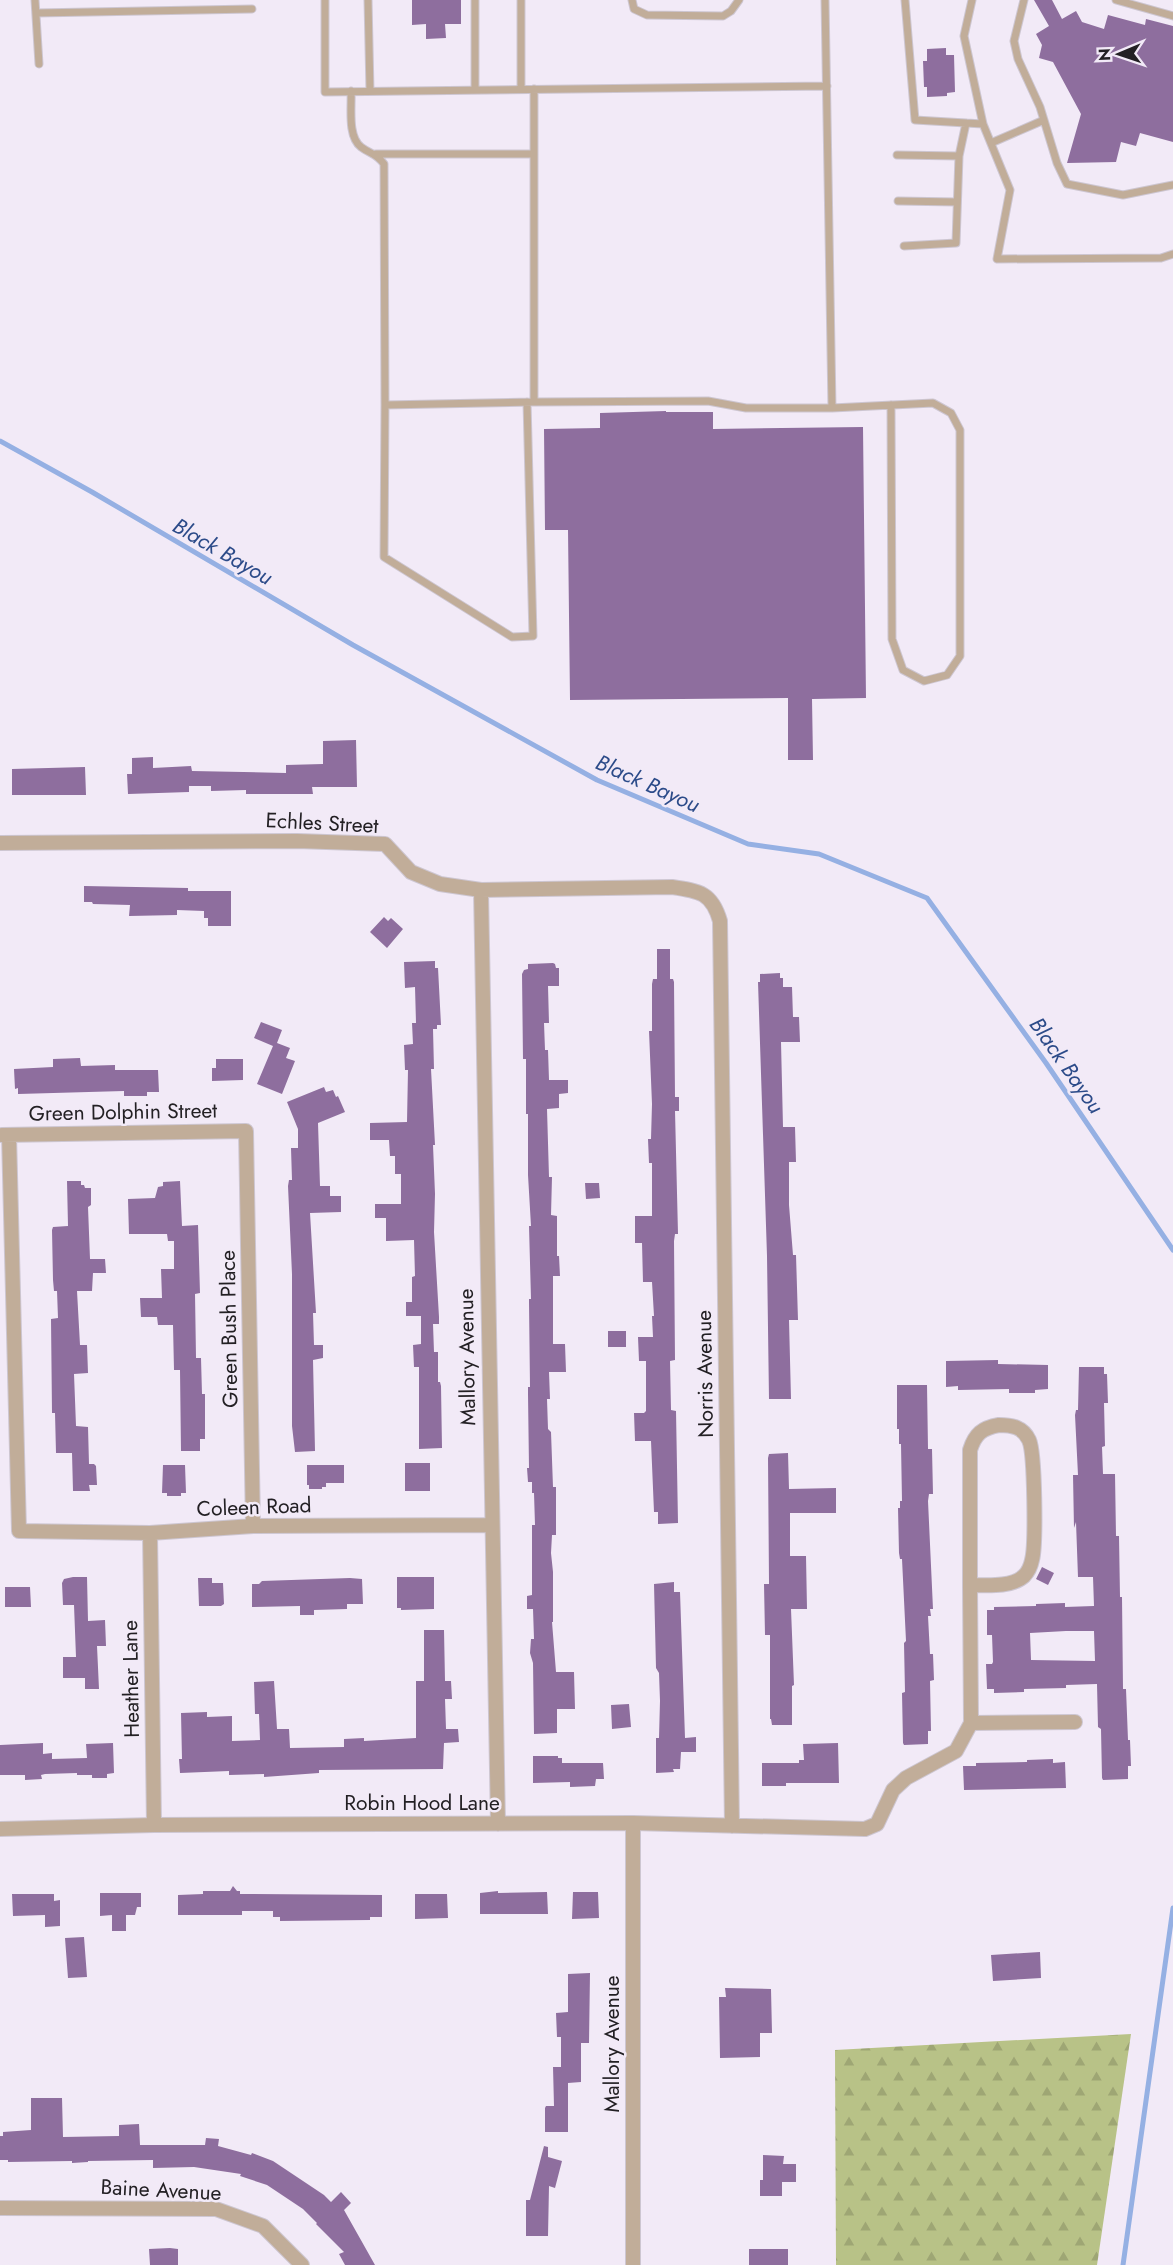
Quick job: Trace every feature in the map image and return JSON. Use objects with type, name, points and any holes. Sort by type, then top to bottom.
[{"type":"street","name":"Echles Street","points":[[0,843],[297,841],[386,844],[411,872],[440,884],[481,890],[672,887],[697,890],[715,903],[720,921]]},
{"type":"street","name":"Mallory Avenue","points":[[481,890],[498,1824]]},
{"type":"street","name":"Norris Avenue","points":[[720,921],[732,1826]]},
{"type":"street","name":"Green Dolphin Street","points":[[4,1135],[246,1131]]},
{"type":"street","name":"Green Bush Place","points":[[246,1131],[253,1526]]},
{"type":"street","name":"Coleen Road","points":[[4,1135],[19,1531],[150,1533],[253,1526],[491,1525]]},
{"type":"street","points":[[970,1585],[992,1585],[1015,1581],[1023,1577],[1032,1560],[1033,1475],[1030,1442],[1023,1431],[1013,1425],[985,1427],[973,1441],[970,1450],[970,1585],[971,1723],[1075,1722]]},
{"type":"street","name":"Heather Lane","points":[[150,1533],[154,1825]]},
{"type":"street","name":"Robin Hood Lane","points":[[0,1829],[154,1825],[633,1823],[865,1829],[877,1824],[893,1790],[906,1778],[956,1751],[971,1723]]},
{"type":"street","name":"Mallory Avenue","points":[[633,1823],[633,2265]]},
{"type":"street","name":"Baine Avenue","points":[[0,2208],[216,2209],[263,2226],[299,2259],[302,2265]]},
{"type":"lane","points":[[35,0],[39,64]]},
{"type":"lane","points":[[325,0],[325,92],[827,86]]},
{"type":"lane","points":[[368,0],[370,91]]},
{"type":"lane","points":[[475,0],[475,90]]},
{"type":"lane","points":[[521,0],[521,90]]},
{"type":"lane","points":[[632,0],[634,9],[646,15],[723,16],[731,11],[739,0]]},
{"type":"lane","points":[[825,0],[832,408]]},
{"type":"lane","points":[[905,0],[915,120],[983,124]]},
{"type":"lane","points":[[972,0],[964,36],[983,124],[1010,190],[997,259],[1161,258],[1173,254]]},
{"type":"lane","points":[[1024,0],[1014,41],[1018,59],[1044,120],[1057,163],[1067,184],[1093,191],[1123,195],[1173,185]]},
{"type":"lane","points":[[1116,0],[1173,16]]},
{"type":"lane","points":[[36,13],[252,9]]},
{"type":"lane","points":[[376,154],[384,164],[384,557],[512,637],[533,636],[531,402],[534,89]]},
{"type":"lane","points":[[351,91],[354,139],[361,147],[376,154],[534,154]]},
{"type":"lane","points":[[991,143],[1044,120]]},
{"type":"lane","points":[[904,246],[956,243],[959,156],[966,123]]},
{"type":"lane","points":[[897,155],[959,156]]},
{"type":"lane","points":[[898,201],[957,202]]},
{"type":"lane","points":[[385,405],[708,401],[746,408],[832,408],[891,405],[933,403],[951,413],[960,430],[960,656],[947,675],[924,681],[903,670],[892,639],[891,405]]},
{"type":"green space","points":[[1131,2034],[1097,2265],[836,2265],[835,2050]]},
{"type":"building","points":[[412,0],[461,0],[461,24],[445,24],[446,38],[426,39],[426,24],[412,25]]},
{"type":"building","points":[[1034,0],[1052,0],[1062,19],[1076,11],[1082,22],[1104,29],[1108,15],[1145,25],[1146,19],[1173,26],[1173,142],[1140,133],[1136,146],[1121,142],[1116,162],[1067,163],[1081,114],[1053,62],[1039,58],[1042,45],[1036,34],[1049,26]]},
{"type":"building","points":[[946,48],[946,55],[954,55],[955,92],[947,93],[947,96],[927,97],[927,87],[924,87],[923,61],[927,61],[927,49]]},
{"type":"building","points":[[713,412],[713,429],[863,427],[866,698],[812,699],[813,760],[788,760],[788,698],[570,700],[568,530],[545,530],[544,429],[600,428],[600,413]]},
{"type":"building","points":[[356,740],[357,787],[312,787],[313,794],[246,794],[246,790],[211,791],[211,786],[189,786],[189,792],[128,794],[127,774],[132,774],[132,758],[153,757],[153,768],[191,766],[192,771],[286,773],[286,765],[323,764],[323,741]]},
{"type":"building","points":[[85,767],[86,795],[12,795],[12,769]]},
{"type":"building","points":[[84,886],[231,891],[231,926],[208,926],[208,918],[204,918],[204,911],[177,910],[177,915],[129,916],[130,905],[84,902]]},
{"type":"building","points":[[384,917],[388,921],[391,918],[403,929],[387,948],[370,932]]},
{"type":"building","points":[[657,949],[670,949],[670,979],[674,982],[675,1097],[679,1097],[679,1111],[675,1111],[678,1234],[675,1234],[674,1241],[675,1360],[670,1361],[671,1410],[676,1411],[678,1523],[658,1524],[658,1512],[654,1512],[651,1441],[635,1441],[634,1413],[646,1411],[646,1361],[639,1361],[638,1337],[653,1337],[652,1282],[643,1282],[642,1243],[635,1243],[635,1216],[652,1216],[652,1163],[649,1163],[648,1139],[651,1139],[652,1104],[649,1031],[652,1031],[652,984],[653,979],[657,979]]},
{"type":"building","points":[[435,961],[435,968],[438,968],[441,1025],[433,1029],[434,1069],[431,1069],[435,1145],[433,1145],[434,1232],[439,1317],[439,1324],[433,1324],[434,1352],[438,1352],[438,1382],[441,1386],[442,1448],[419,1449],[419,1367],[414,1367],[413,1345],[421,1344],[421,1316],[406,1316],[406,1302],[412,1302],[412,1277],[415,1276],[414,1240],[386,1241],[386,1218],[375,1218],[375,1204],[401,1204],[401,1174],[395,1174],[395,1156],[390,1156],[389,1140],[370,1140],[370,1123],[407,1122],[408,1070],[405,1070],[404,1045],[413,1044],[412,1023],[416,1023],[415,987],[405,988],[404,962]]},
{"type":"building","points":[[553,963],[556,968],[559,968],[559,986],[548,986],[549,1023],[544,1023],[545,1050],[548,1050],[549,1080],[568,1080],[568,1093],[559,1094],[559,1108],[547,1109],[549,1177],[552,1177],[551,1215],[557,1216],[557,1256],[559,1256],[560,1276],[553,1276],[553,1344],[565,1344],[566,1372],[549,1372],[550,1399],[547,1399],[553,1487],[556,1487],[556,1535],[552,1535],[551,1553],[552,1622],[556,1672],[574,1672],[575,1709],[557,1709],[557,1733],[534,1734],[533,1663],[530,1653],[531,1639],[534,1639],[533,1609],[527,1609],[527,1596],[532,1595],[532,1525],[535,1525],[534,1493],[532,1493],[532,1482],[528,1482],[527,1468],[529,1468],[528,1387],[530,1387],[529,1299],[531,1299],[529,1226],[531,1226],[526,1059],[523,1059],[522,974],[528,969],[528,964]]},
{"type":"building","points":[[780,973],[780,978],[783,978],[783,987],[792,987],[793,1017],[799,1017],[800,1042],[781,1042],[783,1127],[795,1127],[796,1162],[789,1162],[789,1205],[793,1255],[796,1255],[798,1320],[789,1320],[791,1399],[769,1399],[758,982],[760,982],[760,974]]},
{"type":"building","points":[[261,1022],[282,1030],[277,1043],[290,1048],[286,1058],[295,1061],[282,1094],[257,1084],[273,1046],[254,1038]]},
{"type":"building","points":[[80,1058],[81,1066],[115,1065],[115,1070],[158,1070],[159,1092],[147,1092],[147,1096],[124,1096],[124,1091],[18,1094],[18,1088],[15,1089],[14,1069],[53,1067],[53,1059]]},
{"type":"building","points":[[216,1059],[243,1059],[243,1080],[212,1081],[212,1068],[216,1068]]},
{"type":"building","points":[[324,1087],[326,1092],[333,1090],[345,1112],[318,1123],[320,1186],[330,1186],[330,1196],[341,1196],[341,1212],[310,1213],[316,1313],[313,1313],[314,1345],[323,1345],[323,1358],[313,1360],[315,1451],[295,1452],[292,1426],[292,1274],[288,1186],[289,1180],[292,1180],[291,1148],[298,1148],[298,1129],[287,1102]]},
{"type":"building","points":[[67,1181],[81,1181],[81,1185],[85,1188],[91,1188],[91,1205],[88,1207],[90,1259],[105,1259],[106,1273],[93,1273],[92,1291],[77,1291],[80,1345],[87,1345],[88,1373],[74,1374],[76,1426],[88,1427],[89,1464],[96,1466],[97,1485],[89,1485],[90,1491],[73,1491],[72,1453],[56,1453],[55,1413],[52,1413],[51,1319],[58,1318],[57,1291],[54,1291],[53,1280],[52,1230],[53,1227],[68,1226]]},
{"type":"building","points":[[180,1181],[182,1226],[198,1225],[200,1293],[195,1294],[196,1358],[201,1358],[202,1394],[205,1394],[205,1439],[200,1439],[200,1451],[181,1451],[180,1370],[174,1370],[173,1325],[158,1325],[157,1317],[141,1317],[140,1298],[162,1298],[161,1269],[174,1269],[174,1241],[168,1241],[167,1234],[129,1234],[128,1199],[155,1198],[158,1187],[163,1186],[163,1182]]},
{"type":"building","points":[[585,1183],[599,1183],[600,1198],[586,1199]]},
{"type":"building","points":[[608,1331],[626,1331],[626,1347],[608,1347]]},
{"type":"building","points":[[998,1360],[998,1364],[1048,1365],[1048,1389],[1035,1390],[1035,1393],[1009,1393],[1009,1389],[958,1390],[958,1386],[946,1387],[946,1361]]},
{"type":"building","points":[[1079,1367],[1104,1367],[1104,1374],[1107,1374],[1108,1403],[1104,1403],[1103,1474],[1115,1474],[1116,1536],[1119,1536],[1120,1597],[1122,1597],[1123,1689],[1126,1689],[1128,1740],[1130,1740],[1131,1766],[1128,1766],[1128,1779],[1103,1780],[1102,1778],[1097,1684],[1066,1685],[1066,1688],[1024,1689],[1024,1692],[994,1693],[994,1689],[987,1689],[986,1664],[993,1662],[992,1635],[987,1635],[987,1610],[994,1610],[994,1607],[1036,1606],[1036,1604],[1065,1603],[1065,1607],[1094,1606],[1093,1577],[1078,1577],[1076,1522],[1074,1528],[1073,1475],[1078,1475],[1075,1415],[1078,1410]],"holes":[[[1094,1631],[1095,1661],[1031,1660],[1030,1633]]]},
{"type":"building","points":[[897,1385],[927,1385],[928,1449],[932,1449],[933,1494],[929,1494],[928,1501],[933,1609],[930,1609],[931,1616],[928,1616],[934,1680],[930,1681],[931,1731],[928,1731],[928,1744],[904,1745],[903,1743],[902,1693],[905,1692],[904,1643],[906,1641],[902,1559],[899,1553],[898,1508],[902,1501],[901,1444],[899,1444],[899,1429],[897,1429]]},
{"type":"building","points":[[788,1453],[789,1489],[836,1488],[836,1513],[790,1513],[790,1556],[806,1556],[807,1609],[791,1609],[794,1685],[792,1686],[792,1725],[772,1725],[770,1719],[770,1635],[765,1635],[764,1584],[769,1584],[768,1458],[769,1454]]},
{"type":"building","points":[[405,1463],[430,1463],[430,1491],[405,1491]]},
{"type":"building","points":[[163,1465],[185,1465],[186,1493],[181,1493],[181,1496],[167,1496],[167,1493],[162,1493]]},
{"type":"building","points":[[307,1465],[344,1465],[344,1483],[326,1483],[326,1487],[322,1489],[309,1489]]},
{"type":"building","points":[[1042,1567],[1054,1573],[1048,1585],[1036,1579]]},
{"type":"building","points":[[87,1577],[88,1621],[105,1620],[106,1646],[97,1646],[99,1689],[85,1689],[85,1678],[63,1678],[63,1657],[76,1657],[74,1605],[63,1605],[62,1583],[64,1579]]},
{"type":"building","points":[[397,1577],[434,1577],[434,1609],[401,1610],[397,1608]]},
{"type":"building","points":[[198,1578],[212,1578],[212,1583],[223,1583],[224,1604],[199,1606]]},
{"type":"building","points":[[362,1579],[363,1604],[347,1604],[347,1609],[314,1610],[314,1615],[300,1615],[300,1606],[252,1607],[252,1584],[259,1584],[262,1581]]},
{"type":"building","points":[[674,1582],[674,1592],[680,1592],[685,1738],[696,1737],[696,1752],[681,1752],[680,1769],[673,1769],[674,1772],[656,1773],[656,1738],[659,1738],[660,1701],[659,1673],[656,1668],[654,1584]]},
{"type":"building","points":[[5,1587],[30,1587],[31,1607],[5,1607]]},
{"type":"building","points":[[424,1630],[444,1630],[445,1681],[451,1681],[452,1699],[445,1699],[446,1729],[458,1729],[459,1742],[444,1743],[443,1769],[319,1770],[319,1773],[264,1777],[264,1774],[229,1775],[229,1771],[180,1773],[181,1713],[207,1712],[207,1717],[232,1716],[232,1741],[260,1740],[259,1714],[255,1714],[254,1682],[274,1681],[277,1729],[289,1729],[290,1748],[344,1747],[344,1739],[364,1738],[364,1741],[416,1738],[416,1681],[424,1681]]},
{"type":"building","points":[[629,1704],[631,1727],[612,1729],[611,1705]]},
{"type":"building","points":[[43,1743],[43,1754],[52,1753],[52,1759],[87,1758],[86,1744],[113,1743],[114,1773],[107,1774],[107,1778],[92,1778],[92,1775],[77,1775],[77,1773],[45,1774],[41,1775],[42,1779],[25,1780],[25,1775],[0,1775],[0,1745]]},
{"type":"building","points":[[838,1743],[839,1783],[786,1783],[786,1786],[762,1786],[762,1763],[799,1763],[799,1760],[804,1760],[803,1744]]},
{"type":"building","points":[[533,1756],[558,1756],[562,1758],[562,1763],[603,1763],[604,1779],[596,1779],[595,1786],[570,1787],[570,1782],[533,1783]]},
{"type":"building","points":[[1053,1759],[1053,1763],[1065,1762],[1066,1788],[964,1790],[963,1766],[976,1766],[976,1763]]},
{"type":"building","points":[[233,1886],[240,1891],[240,1894],[382,1895],[382,1917],[370,1917],[370,1920],[280,1921],[280,1917],[273,1917],[273,1911],[242,1911],[242,1915],[178,1915],[178,1895],[203,1894],[203,1891],[230,1891]]},
{"type":"building","points":[[498,1891],[498,1893],[547,1892],[548,1914],[480,1914],[480,1893]]},
{"type":"building","points":[[573,1892],[598,1892],[599,1918],[572,1919]]},
{"type":"building","points":[[100,1893],[141,1893],[141,1907],[137,1907],[135,1915],[126,1915],[126,1931],[112,1931],[112,1915],[100,1916]]},
{"type":"building","points":[[12,1894],[54,1894],[54,1901],[60,1900],[60,1926],[45,1927],[45,1915],[13,1916]]},
{"type":"building","points":[[415,1894],[447,1894],[448,1918],[415,1919]]},
{"type":"building","points":[[84,1937],[87,1977],[68,1978],[65,1938]]},
{"type":"building","points":[[1040,1952],[1041,1978],[993,1981],[991,1955]]},
{"type":"building","points":[[590,1973],[589,2043],[581,2043],[581,2082],[568,2083],[568,2132],[545,2132],[545,2108],[554,2106],[553,2067],[561,2067],[561,2037],[557,2037],[556,2013],[568,2012],[568,1974]]},
{"type":"building","points":[[725,1988],[771,1989],[772,2033],[760,2033],[760,2057],[720,2058],[719,1997],[726,1997]]},
{"type":"building","points":[[31,2098],[62,2098],[63,2137],[119,2136],[119,2125],[139,2124],[140,2145],[205,2145],[206,2138],[219,2139],[218,2146],[251,2155],[252,2153],[273,2161],[331,2202],[341,2192],[351,2203],[344,2210],[375,2265],[345,2265],[339,2254],[344,2252],[303,2209],[267,2185],[240,2176],[241,2174],[194,2167],[153,2168],[153,2160],[72,2163],[72,2161],[8,2162],[8,2160],[0,2160],[0,2136],[3,2136],[3,2132],[31,2130]]},
{"type":"building","points":[[544,2146],[548,2147],[548,2157],[562,2161],[555,2188],[549,2186],[548,2236],[526,2236],[526,2200],[530,2200]]},
{"type":"building","points":[[763,2155],[784,2156],[783,2164],[796,2164],[796,2182],[782,2182],[782,2196],[760,2196],[760,2180],[763,2180]]},
{"type":"building","points":[[149,2249],[178,2249],[178,2265],[150,2265]]},
{"type":"building","points":[[749,2249],[788,2249],[788,2265],[749,2265]]},
{"type":"waterway","name":"Black Bayou","points":[[0,441],[92,492],[353,645],[597,780],[748,844],[819,854],[927,898],[1046,1063],[1173,1250]]},
{"type":"waterway","points":[[1123,2265],[1173,1908]]}]
